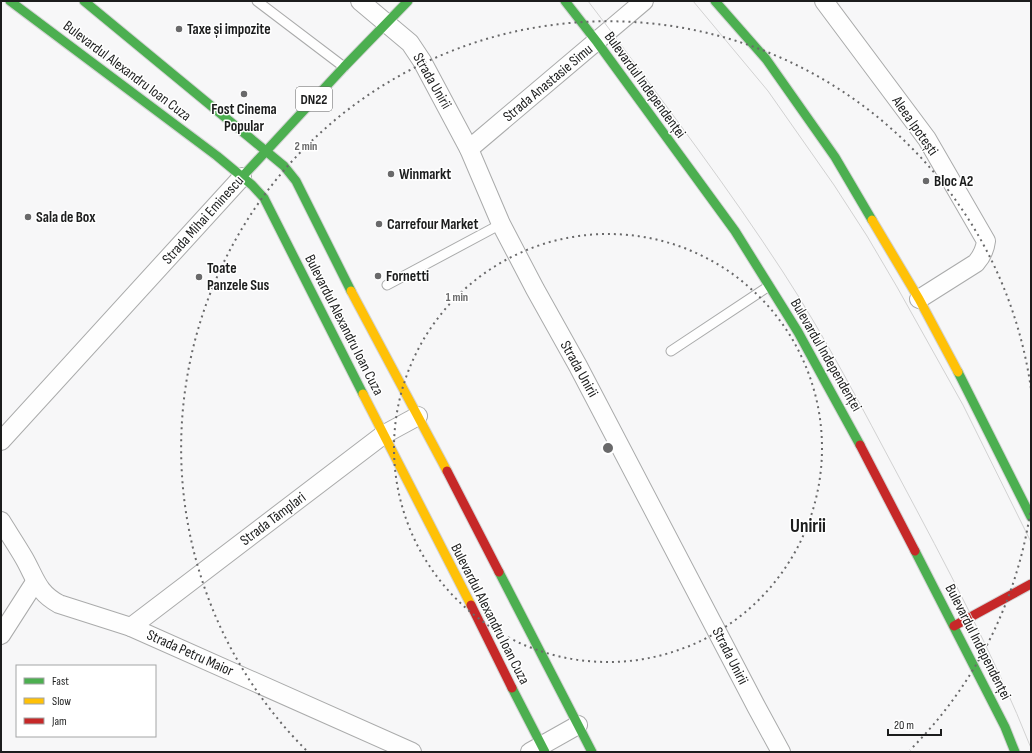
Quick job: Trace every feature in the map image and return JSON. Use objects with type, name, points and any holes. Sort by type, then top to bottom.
[{"type":"main road","name":"Bulevardul Alexandru Ioan Cuza","points":[[10,1],[211,151],[264,198],[539,750]]},
{"type":"main road","name":"Bulevardul Alexandru Ioan Cuza","points":[[84,1],[266,150],[284,166],[296,181],[348,285],[418,416],[592,752]]},
{"type":"main road","name":"Strada Mihai Eminescu","points":[[242,177],[344,67],[408,1]]},
{"type":"main road","name":"Bulevardul Independenței","points":[[565,1],[735,231],[798,332],[852,429],[954,626],[1005,727],[1015,752]]},
{"type":"main road","points":[[715,1],[760,52],[835,156],[919,299],[972,398],[1031,517]]},
{"type":"main road","points":[[954,626],[1031,584]]},
{"type":"street","name":"Strada Unirii","points":[[360,1],[410,43],[422,61],[469,149],[501,224],[534,289],[578,366],[781,752]]},
{"type":"street","name":"Strada Anastasie Simu","points":[[469,149],[644,1]]},
{"type":"street","name":"Aleea Ipotești","points":[[824,1],[927,139],[986,241],[982,257],[976,263],[919,299]]},
{"type":"street","name":"Strada Mihai Eminescu","points":[[1,441],[242,177]]},
{"type":"street","name":"Strada Tâmplari","points":[[131,627],[383,435],[418,416]]},
{"type":"street","name":"Strada Petru Maior","points":[[1,521],[45,595],[60,604],[131,627],[412,752]]},
{"type":"street","points":[[1,635],[36,582]]},
{"type":"street","points":[[539,750],[578,725]]},
{"type":"lane","points":[[257,1],[344,67]]},
{"type":"lane","points":[[387,285],[501,224]]},
{"type":"lane","points":[[671,351],[769,286]]},
{"type":"tram line","points":[[588,1],[720,180],[783,272],[814,322],[952,577],[1017,713],[1031,748]]},
{"type":"tram line","points":[[693,1],[768,91],[834,185],[867,236],[963,405],[1031,542]]},
{"type":"traffic: fast","points":[[10,1],[217,156],[252,185],[264,198],[363,394]]},
{"type":"traffic: fast","points":[[84,1],[284,166],[296,181],[351,291]]},
{"type":"traffic: fast","points":[[242,177],[344,67],[408,1]]},
{"type":"traffic: fast","points":[[565,1],[597,42],[735,231],[798,332],[860,445]]},
{"type":"traffic: fast","points":[[715,1],[766,59],[835,157],[872,220]]},
{"type":"traffic: fast","points":[[958,372],[1031,517]]},
{"type":"traffic: fast","points":[[915,551],[1005,727],[1015,752]]},
{"type":"traffic: fast","points":[[499,572],[592,752]]},
{"type":"traffic: fast","points":[[512,688],[545,752]]},
{"type":"traffic: slow","points":[[872,220],[919,299],[958,372]]},
{"type":"traffic: slow","points":[[351,291],[447,471]]},
{"type":"traffic: slow","points":[[363,394],[471,605]]},
{"type":"traffic: jam","points":[[860,445],[915,551]]},
{"type":"traffic: jam","points":[[447,471],[499,572]]},
{"type":"traffic: jam","points":[[954,626],[1031,584]]},
{"type":"traffic: jam","points":[[471,605],[512,688]]},
{"type":"place","name":"Taxe și impozite","points":[[179,29]]},
{"type":"place","name":"Fost Cinema Popular","points":[[244,94]]},
{"type":"place","name":"Winmarkt","points":[[391,174]]},
{"type":"place","name":"Bloc A2","points":[[926,181]]},
{"type":"place","name":"Sala de Box","points":[[28,217]]},
{"type":"place","name":"Carrefour Market","points":[[379,224]]},
{"type":"place","name":"Fornetti","points":[[378,276]]},
{"type":"place","name":"Toate Panzele Sus","points":[[199,277]]},
{"type":"district","name":"Unirii","points":[[808,526]]}]
